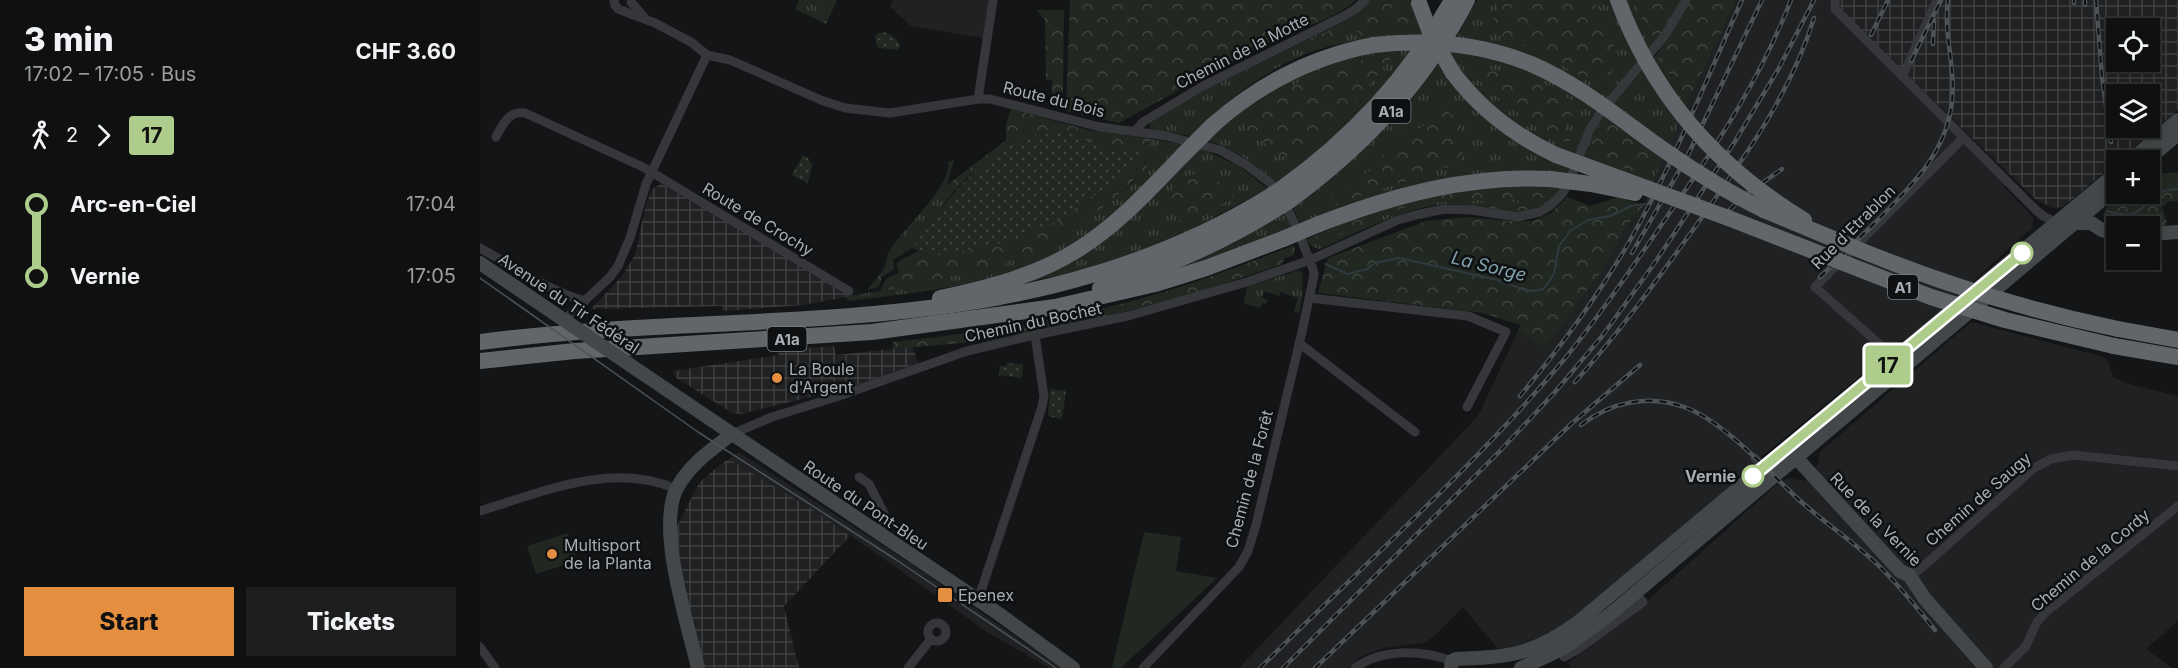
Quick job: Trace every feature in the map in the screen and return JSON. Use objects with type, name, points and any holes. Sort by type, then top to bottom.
[{"type":"highway","name":"A1a","points":[[480,342],[563,334],[844,318],[924,310],[1058,285],[1115,268],[1178,245],[1281,198],[1377,106],[1407,68],[1452,0]]},
{"type":"highway","name":"A1a","points":[[998,315],[1091,291],[1166,265],[1218,242],[1281,198],[1336,165],[1388,115],[1436,54],[1467,0]]},
{"type":"highway","name":"A1","points":[[1618,0],[1632,34],[1652,72],[1677,110],[1705,142],[1752,185],[1836,240],[1901,267],[2042,312],[2178,340]]},
{"type":"highway","name":"A1","points":[[1419,1],[1431,35],[1453,73],[1473,97],[1506,127],[1556,155],[1931,297],[2015,322],[2114,346],[2178,357]]},
{"type":"highway","name":"A1a","points":[[736,323],[850,312],[923,301],[1003,282],[1040,269],[1077,250],[1112,225],[1213,125],[1251,94],[1287,73],[1336,53],[1373,45],[1408,42],[1450,44],[1492,51],[1530,64],[1582,92],[1671,155],[1743,200],[1836,240]]},
{"type":"highway","name":"A1a","points":[[480,361],[575,351],[872,332],[1075,304],[1124,293],[1189,274],[1389,199],[1440,186],[1494,179],[1550,179],[1591,184],[1698,207]]},
{"type":"main road","points":[[2143,150],[2178,120]]},
{"type":"main road","points":[[2159,150],[2178,134]]},
{"type":"main road","points":[[1522,668],[1577,639],[1636,593],[1895,358],[2106,182]]},
{"type":"main road","points":[[2089,218],[2091,196]]},
{"type":"main road","points":[[1461,664],[1518,654],[1558,637],[1604,603],[1759,463],[1792,453],[2073,224],[2089,218],[2106,199]]},
{"type":"main road","points":[[2089,218],[2106,231]]},
{"type":"main road","points":[[2058,223],[2073,224]]},
{"type":"main road","points":[[2051,243],[2058,223]]},
{"type":"main road","points":[[2160,233],[2178,232]]},
{"type":"main road","name":"Avenue du Tir Fédéral","points":[[480,263],[639,371]]},
{"type":"main road","name":"Route du Pont-Bleu","points":[[639,371],[978,600],[1073,668]]},
{"type":"main road","points":[[699,668],[669,542],[671,507],[676,489],[702,457],[732,434]]},
{"type":"main road","name":"Rue de la Vernie","points":[[1792,453],[1900,571],[1910,575],[1925,599],[1986,668]]},
{"type":"main road","points":[[1522,668],[1564,657]]},
{"type":"street","points":[[978,99],[993,0]]},
{"type":"street","name":"Chemin de la Motte","points":[[1136,131],[1143,122],[1203,86],[1346,15],[1365,0]]},
{"type":"street","name":"Chemin du Bochet","points":[[732,434],[772,417],[967,351],[1096,324],[1169,306],[1247,282],[1310,260],[1398,220],[1432,211],[1461,210],[1524,217],[1533,215],[1550,207],[1568,184],[1590,129],[1601,112],[1666,34],[1686,0]]},
{"type":"street","points":[[1835,0],[1835,9],[1963,138],[2036,210],[2058,223]]},
{"type":"street","points":[[1902,76],[1937,0]]},
{"type":"street","name":"Route du Bois","points":[[620,4],[691,42],[707,55],[730,60],[825,102],[865,111],[896,113],[978,99],[997,100],[1100,127],[1174,137],[1220,150],[1245,164],[1269,182],[1290,212],[1310,260]]},
{"type":"street","points":[[564,320],[610,277],[618,266],[625,252],[646,184],[707,55]]},
{"type":"street","name":"Route de Crochy","points":[[496,137],[508,117],[515,113],[525,113],[620,155],[652,172],[849,291]]},
{"type":"street","name":"Rue d'Etrablon","points":[[1895,358],[1815,287],[1963,138]]},
{"type":"street","points":[[480,248],[539,282],[585,301]]},
{"type":"street","name":"Chemin de la Forêt","points":[[1143,668],[1227,582],[1239,567],[1248,550],[1310,298],[1314,272],[1310,260]]},
{"type":"street","points":[[1310,298],[1468,316],[1506,332],[1467,407]]},
{"type":"street","points":[[978,600],[1042,406],[1042,379],[1035,335]]},
{"type":"street","points":[[1299,343],[1415,432]]},
{"type":"street","name":"Chemin de Saugy","points":[[1910,575],[1918,571],[2023,476],[2045,461],[2073,455],[2178,466]]},
{"type":"street","points":[[859,477],[868,484],[884,513],[880,534]]},
{"type":"street","points":[[480,511],[589,480],[616,478],[657,482],[676,489]]},
{"type":"street","name":"Chemin de la Cordy","points":[[2004,668],[2026,646],[2037,622],[2046,612],[2178,506]]},
{"type":"street","points":[[1564,657],[1643,602],[1636,593]]},
{"type":"street","points":[[908,668],[931,639]]},
{"type":"street","points":[[480,647],[495,668]]},
{"type":"street","points":[[1355,668],[1371,659],[1390,654],[1440,657],[1461,664]]},
{"type":"shaded area","points":[[893,0],[989,0],[983,38],[911,26],[890,7]]},
{"type":"shaded area","points":[[1736,0],[1829,0],[1892,73],[2003,182],[2005,188],[2033,217],[2033,227],[1939,312],[1756,461],[1737,477],[1726,491],[1561,628],[1510,648],[1498,649],[1463,607],[1432,638],[1423,643],[1383,648],[1362,656],[1348,668],[1239,668],[1478,416],[1518,331],[1545,346],[1602,271],[1624,230],[1644,205],[1658,167]]},
{"type":"shaded area","points":[[1830,0],[2178,0],[2178,110],[2160,125],[2160,84],[2106,84],[2106,138],[2145,138],[2131,150],[2106,150],[2106,171],[2063,207],[2052,208],[2035,199]]},
{"type":"shaded area","points":[[661,184],[852,296],[803,305],[722,311],[722,306],[591,309],[622,276],[635,255],[646,204],[652,189]]},
{"type":"shaded area","points":[[1971,322],[2100,356],[2108,360],[2113,377],[2125,383],[2178,396],[2178,621],[2146,649],[2172,668],[1571,668],[1568,663],[1637,610],[1775,486],[1788,478],[1805,481],[1818,464],[1820,452]]},
{"type":"shaded area","points":[[834,346],[836,355],[913,347],[918,363],[851,387],[741,414],[732,413],[675,377],[673,371],[778,355],[779,350]]},
{"type":"shaded area","points":[[739,452],[917,568],[1061,668],[1049,668],[987,632],[820,514],[729,459]]},
{"type":"shaded area","points":[[729,459],[820,514],[850,536],[784,606],[799,668],[698,668],[669,542],[699,483]]},
{"type":"green space","points":[[799,0],[837,0],[826,24],[795,9]]},
{"type":"green space","points":[[1070,0],[1356,0],[1338,13],[1278,38],[1119,123],[1066,111]]},
{"type":"green space","points":[[1369,0],[1410,0],[1424,38],[1346,43],[1324,48],[1303,55],[1261,77],[1224,105],[1191,136],[1150,129],[1150,123],[1205,90],[1351,18]]},
{"type":"green space","points":[[1371,0],[1400,0],[1413,25],[1408,32],[1401,32],[1396,24],[1361,36],[1355,28],[1317,47],[1314,38],[1353,19]]},
{"type":"green space","points":[[1477,0],[1614,0],[1640,62],[1591,118],[1574,157],[1540,141],[1481,98],[1447,53]]},
{"type":"green space","points":[[1501,0],[1594,0],[1622,64],[1596,85],[1530,48],[1489,31]]},
{"type":"green space","points":[[1626,0],[1634,0],[1648,35],[1659,38],[1649,53]]},
{"type":"green space","points":[[1634,0],[1682,0],[1659,38],[1648,35]]},
{"type":"green space","points":[[1690,0],[1736,0],[1689,101],[1656,55],[1672,33]]},
{"type":"green space","points":[[1036,10],[1064,10],[1063,94],[1059,101],[1052,98],[1052,80],[1046,80],[1045,19]]},
{"type":"green space","points":[[884,32],[892,35],[898,41],[900,46],[898,50],[877,46],[875,37],[878,33]]},
{"type":"green space","points":[[1414,47],[1368,104],[1333,138],[1275,184],[1243,157],[1205,140],[1265,91],[1351,55]]},
{"type":"green space","points":[[1656,55],[1689,101],[1652,184],[1582,159],[1593,131],[1602,116]]},
{"type":"green space","points":[[1371,56],[1392,57],[1346,109],[1295,157],[1282,156],[1245,129],[1244,119],[1281,91]]},
{"type":"green space","points":[[1438,64],[1464,98],[1495,127],[1530,151],[1569,168],[1566,176],[1302,226],[1293,208],[1353,160],[1406,104]]},
{"type":"green space","points":[[1472,64],[1537,83],[1578,103],[1579,118],[1570,115],[1564,131],[1573,135],[1568,144],[1528,119],[1490,91],[1470,68]]},
{"type":"green space","points":[[1440,105],[1453,116],[1467,139],[1459,163],[1327,207],[1325,202],[1374,168],[1409,128],[1421,128],[1436,114],[1433,109]]},
{"type":"green space","points":[[1011,109],[1088,130],[1151,139],[1149,148],[1153,160],[1120,193],[1100,209],[1057,239],[1035,251],[991,268],[889,290],[882,287],[886,279],[898,273],[897,263],[902,259],[919,251],[933,256],[1116,152],[1058,130],[970,175],[953,192],[948,191],[947,185],[1006,140],[1006,124]]},
{"type":"green space","points":[[1608,120],[1654,155],[1655,159],[1646,173],[1641,174],[1596,160],[1590,152],[1591,141],[1602,122]]},
{"type":"green space","points":[[1058,129],[1116,152],[1131,148],[1139,152],[1141,158],[1128,172],[1055,222],[995,245],[933,256],[912,248],[956,190],[982,165],[1013,144]]},
{"type":"green space","points":[[1151,139],[1183,144],[1130,198],[1102,222],[1087,234],[1046,258],[991,278],[934,290],[847,301],[847,296],[880,291],[882,287],[889,290],[913,283],[993,268],[1050,243],[1135,181]]},
{"type":"green space","points":[[1198,147],[1239,166],[1268,189],[1169,241],[1072,273],[1021,283],[1039,276]]},
{"type":"green space","points":[[803,155],[812,165],[808,183],[792,175]]},
{"type":"green space","points":[[954,160],[947,185],[948,191],[953,192],[912,248],[893,260],[894,270],[882,276],[879,287],[867,290],[883,270],[896,241],[943,183],[948,162]]},
{"type":"green space","points":[[1199,172],[1234,190],[1233,198],[1186,223],[1179,221],[1166,201],[1168,196],[1180,183]]},
{"type":"green space","points":[[2178,172],[2178,201],[2169,201],[2162,207],[2167,223],[2164,227],[2160,227],[2160,216],[2103,216],[2109,204],[2160,204],[2160,174]]},
{"type":"green space","points":[[1542,184],[1558,191],[1548,202],[1537,202],[1532,196],[1424,203],[1402,208],[1328,240],[1323,237],[1315,240],[1313,238],[1385,210],[1421,199],[1479,188]]},
{"type":"green space","points":[[1563,186],[1551,201],[1537,209],[1504,212],[1453,204],[1436,205],[1391,218],[1320,249],[1313,247],[1305,240],[1350,220],[1399,203]]},
{"type":"green space","points":[[1567,197],[1591,206],[1618,197],[1644,205],[1624,230],[1602,271],[1545,347],[1518,331],[1520,325],[1483,313],[1318,293],[1328,258],[1426,221],[1468,217],[1532,221],[1550,214]]},
{"type":"green space","points":[[1508,201],[1537,206],[1512,211],[1469,204]]},
{"type":"green space","points":[[1285,213],[1293,229],[1184,267],[1232,244]]},
{"type":"green space","points":[[1295,245],[1294,255],[1284,259],[1282,264],[1206,290],[1093,320],[985,341],[893,349],[893,342],[1026,324],[1129,302],[1201,280]]},
{"type":"green space","points":[[1299,270],[1303,274],[1299,313],[1294,312],[1298,298],[1281,292],[1279,296],[1265,291],[1262,298],[1268,300],[1266,304],[1262,303],[1260,308],[1244,303],[1247,287]]},
{"type":"green space","points":[[1007,363],[1023,364],[1022,378],[999,375],[1000,366],[1007,366]]},
{"type":"green space","points":[[1050,389],[1066,391],[1062,419],[1048,416]]},
{"type":"green space","points":[[1144,532],[1181,537],[1176,571],[1217,578],[1121,668],[1112,668]]},
{"type":"green space","name":"Multisport de la Planta","points":[[568,533],[577,561],[536,574],[527,546]]},
{"type":"waterway","name":"La Sorge","points":[[2107,211],[2132,214],[2162,192],[2178,189]]},
{"type":"waterway","name":"La Sorge","points":[[1325,264],[1348,274],[1367,269],[1375,263],[1399,258],[1498,280],[1525,290],[1535,291],[1543,289],[1549,282],[1554,273],[1559,246],[1570,231],[1588,220],[1610,216],[1631,206],[1645,204]]},
{"type":"tram line","points":[[480,278],[698,432],[895,559],[1056,668]]},
{"type":"railway","points":[[1520,396],[1583,315],[1637,228],[1679,143],[1742,0]]},
{"type":"railway","points":[[1632,253],[1687,157],[1762,0]]},
{"type":"railway","points":[[1260,668],[1452,481],[1562,362],[1633,267],[1723,133],[1767,55],[1791,0]]},
{"type":"railway","points":[[1283,668],[1499,452],[1555,392],[1603,335],[1656,261],[1734,143],[1779,68],[1814,0]]},
{"type":"railway","points":[[1871,35],[1888,0]]},
{"type":"railway","points":[[1911,61],[1941,0]]},
{"type":"railway","points":[[1820,277],[1904,193],[1936,152],[1949,119],[1952,101],[1953,88],[1947,25],[1948,0]]},
{"type":"railway","points":[[2085,0],[2085,5]]},
{"type":"railway","points":[[2096,0],[2102,77],[2111,142]]},
{"type":"railway","points":[[1575,382],[1607,345],[1652,286],[1747,152],[1792,74],[1814,18]]},
{"type":"railway","points":[[1933,44],[1934,20]]},
{"type":"railway","points":[[1720,219],[1745,195],[1782,169]]},
{"type":"railway","points":[[1315,668],[1571,424],[1640,365]]},
{"type":"railway","points":[[1581,425],[1605,411],[1630,402],[1670,403],[1699,413],[1729,434],[1807,507],[1868,556],[1901,589],[1935,630]]},
{"type":"bus line","name":"17","points":[[1753,476],[2022,253]]},
{"type":"place","name":"La Boule d'Argent","points":[[777,378]]},
{"type":"place","name":"Vernie","points":[[1753,476]]},
{"type":"place","name":"Multisport de la Planta","points":[[552,554]]},
{"type":"place","name":"Epenex","points":[[945,595]]}]
